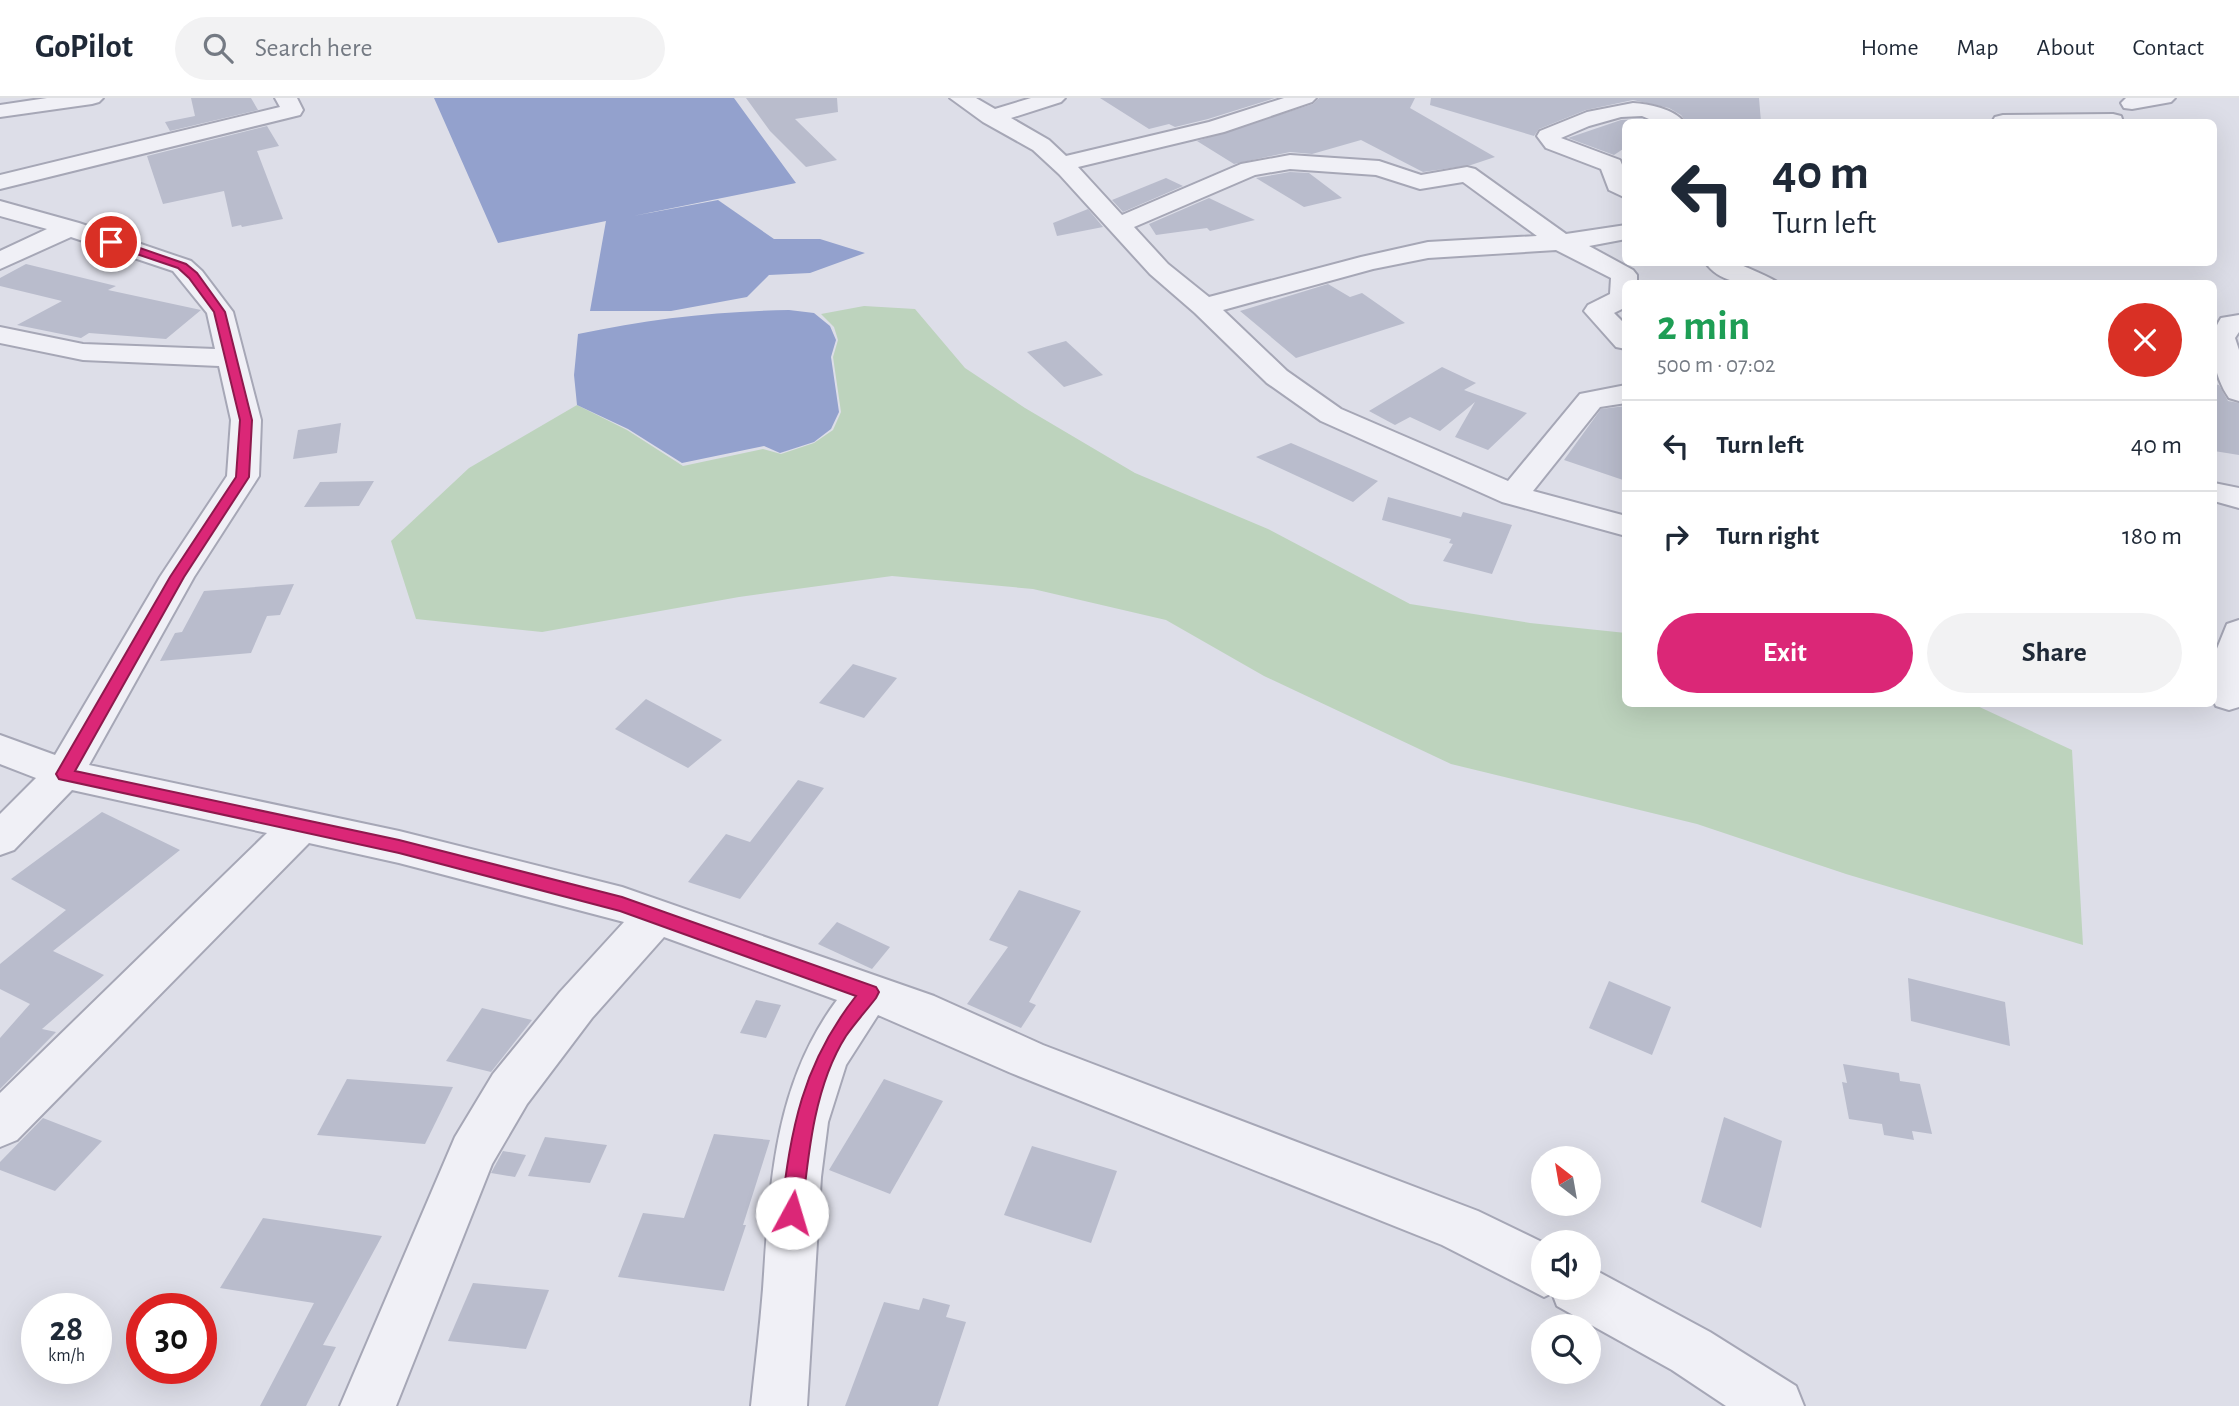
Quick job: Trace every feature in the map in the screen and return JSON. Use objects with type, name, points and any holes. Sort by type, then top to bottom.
[{"type":"street","points":[[0,111],[92,98]]},
{"type":"street","points":[[0,182],[292,110],[286,98]]},
{"type":"street","points":[[961,98],[1041,145],[1159,269],[1204,307],[1277,377],[1331,415],[1513,495],[1622,525]]},
{"type":"street","points":[[991,117],[1054,98]]},
{"type":"street","points":[[1061,164],[1216,127],[1305,98]]},
{"type":"street","points":[[2118,119],[2124,116],[2128,100],[2164,98]]},
{"type":"street","points":[[1622,188],[1617,185],[1612,164],[1554,143],[1548,136],[1558,130],[1623,110],[1642,109],[1666,119]]},
{"type":"street","points":[[1117,226],[1249,169],[1290,162],[1379,168],[1420,182],[1467,174],[1561,242],[1624,275],[1624,280]]},
{"type":"street","points":[[0,208],[70,228],[182,266],[193,276],[220,312],[246,420],[243,477],[177,577],[64,774],[0,839]]},
{"type":"street","points":[[0,261],[70,228]]},
{"type":"street","points":[[1204,307],[1357,265],[1428,250],[1561,242],[1622,233]]},
{"type":"street","points":[[1723,266],[1738,275],[1754,280]]},
{"type":"street","points":[[1622,299],[1597,312],[1622,337]]},
{"type":"street","points":[[2229,378],[2221,338],[2231,324],[2239,323]]},
{"type":"street","points":[[0,335],[83,352],[231,358]]},
{"type":"street","points":[[1513,495],[1590,400],[1622,395]]},
{"type":"street","points":[[2217,493],[2239,498]]},
{"type":"street","points":[[2227,697],[2231,658],[2239,632]]},
{"type":"street","points":[[0,749],[64,774],[399,847],[622,904],[918,1010],[1027,1059],[1460,1228],[1531,1264]]},
{"type":"street","points":[[0,1125],[301,825]]},
{"type":"street","points":[[368,1406],[472,1153],[510,1089],[567,1015],[656,916]]},
{"type":"street","points":[[779,1406],[799,1144],[820,1070],[839,1032],[869,992]]},
{"type":"street","points":[[1598,1300],[1691,1351],[1776,1406]]},
{"type":"green space","points":[[864,306],[915,309],[965,368],[1025,408],[1135,473],[1268,529],[1410,604],[1530,623],[1622,633],[1622,707],[1979,707],[2072,750],[2083,945],[1846,874],[1697,824],[1451,764],[1264,676],[1166,620],[1033,589],[892,576],[739,597],[542,632],[416,619],[391,541],[469,468],[577,405],[627,430],[683,466],[763,449],[781,454],[814,443],[833,430],[841,412],[833,357],[838,340],[834,327],[821,314]]},
{"type":"water","points":[[434,98],[734,98],[796,183],[633,216],[718,200],[774,239],[820,239],[865,253],[810,273],[769,275],[747,297],[671,311],[590,311],[606,221],[498,243]]},
{"type":"water","points":[[789,310],[814,313],[830,326],[836,340],[831,357],[839,412],[831,429],[814,442],[780,453],[764,446],[682,463],[628,429],[577,405],[574,375],[578,334],[683,317]]},
{"type":"building","points":[[191,98],[251,98],[258,110],[170,131],[165,122],[195,116]]},
{"type":"building","points":[[746,98],[837,98],[838,112],[795,119],[837,160],[806,167],[770,131]]},
{"type":"building","points":[[1100,98],[1275,98],[1208,119],[1175,127],[1169,124],[1149,129]]},
{"type":"building","points":[[1319,98],[1415,98],[1410,108],[1495,157],[1471,165],[1423,172],[1361,140],[1312,154],[1290,152],[1234,164],[1197,141],[1313,104]]},
{"type":"building","points":[[1431,98],[1759,98],[1761,119],[1684,119],[1669,108],[1633,100],[1586,110],[1539,129],[1534,136],[1430,105]]},
{"type":"building","points":[[1621,120],[1622,150],[1614,155],[1568,138]]},
{"type":"building","points":[[267,126],[279,146],[257,151],[283,219],[232,227],[224,191],[163,204],[147,156]]},
{"type":"building","points":[[1290,172],[1309,173],[1342,198],[1304,207],[1256,178]]},
{"type":"building","points":[[1166,178],[1183,186],[1123,212],[1112,200]]},
{"type":"building","points":[[1209,198],[1255,220],[1210,231],[1207,228],[1156,235],[1149,224]]},
{"type":"building","points":[[1088,209],[1103,227],[1057,236],[1053,223]]},
{"type":"building","points":[[26,264],[116,286],[108,290],[201,310],[166,339],[89,333],[81,338],[17,325],[62,301],[0,286],[0,278]]},
{"type":"building","points":[[1328,284],[1350,297],[1362,293],[1405,323],[1296,358],[1240,311]]},
{"type":"building","points":[[1066,341],[1103,375],[1064,387],[1027,352]]},
{"type":"building","points":[[1442,367],[1476,383],[1464,390],[1527,413],[1488,450],[1455,437],[1475,402],[1440,431],[1410,417],[1395,425],[1369,411]]},
{"type":"building","points":[[2217,385],[2228,401],[2239,403],[2239,455],[2217,451]]},
{"type":"building","points":[[1622,406],[1622,480],[1564,460],[1601,409]]},
{"type":"building","points":[[341,423],[337,453],[293,459],[298,430]]},
{"type":"building","points":[[1291,443],[1378,481],[1353,502],[1256,457]]},
{"type":"building","points":[[374,481],[359,506],[304,507],[320,482]]},
{"type":"building","points":[[1388,497],[1461,517],[1463,512],[1512,525],[1492,574],[1443,561],[1453,544],[1449,543],[1451,539],[1382,520]]},
{"type":"building","points":[[294,584],[280,615],[267,616],[251,653],[160,661],[175,633],[182,632],[204,591]]},
{"type":"building","points":[[853,664],[897,678],[864,718],[819,703]]},
{"type":"building","points":[[646,699],[722,740],[688,768],[615,729]]},
{"type":"building","points":[[798,780],[824,788],[740,899],[688,882],[726,834],[750,842]]},
{"type":"building","points":[[102,812],[180,850],[53,951],[104,975],[42,1029],[56,1032],[0,1089],[0,1038],[30,1004],[0,989],[0,964],[66,910],[11,879]]},
{"type":"building","points":[[1019,890],[1081,911],[1029,1002],[1036,1005],[1021,1028],[967,1004],[1008,947],[989,940]]},
{"type":"building","points":[[837,922],[890,947],[872,969],[818,944]]},
{"type":"building","points":[[1908,978],[2005,1002],[2010,1046],[1911,1021]]},
{"type":"building","points":[[1609,981],[1671,1007],[1652,1055],[1589,1028]]},
{"type":"building","points":[[756,1000],[781,1005],[766,1038],[740,1033]]},
{"type":"building","points":[[482,1008],[532,1020],[491,1072],[446,1061]]},
{"type":"building","points":[[1843,1064],[1899,1073],[1900,1081],[1920,1084],[1932,1134],[1912,1131],[1914,1140],[1884,1135],[1882,1124],[1849,1119],[1842,1082],[1847,1083]]},
{"type":"building","points":[[347,1079],[453,1087],[425,1144],[317,1135]]},
{"type":"building","points":[[884,1079],[943,1101],[890,1194],[829,1170]]},
{"type":"building","points":[[1724,1117],[1782,1141],[1761,1228],[1701,1202]]},
{"type":"building","points":[[43,1118],[102,1141],[55,1191],[0,1170],[0,1162]]},
{"type":"building","points":[[714,1134],[770,1140],[724,1291],[618,1277],[643,1213],[684,1218]]},
{"type":"building","points":[[545,1137],[607,1145],[590,1183],[528,1176]]},
{"type":"building","points":[[1032,1146],[1117,1171],[1091,1243],[1004,1215]]},
{"type":"building","points":[[503,1151],[526,1155],[515,1177],[491,1173]]},
{"type":"building","points":[[263,1218],[382,1236],[323,1345],[336,1347],[306,1406],[260,1406],[314,1303],[220,1288]]},
{"type":"building","points":[[473,1283],[549,1290],[526,1349],[448,1341]]},
{"type":"building","points":[[923,1298],[950,1305],[946,1317],[966,1322],[938,1406],[845,1406],[884,1302],[919,1310]]},
{"type":"route","points":[[111,242],[182,266],[193,276],[220,312],[246,420],[243,477],[177,577],[64,774],[399,847],[622,904],[869,992],[839,1032],[820,1070],[799,1144],[792,1213]]}]
